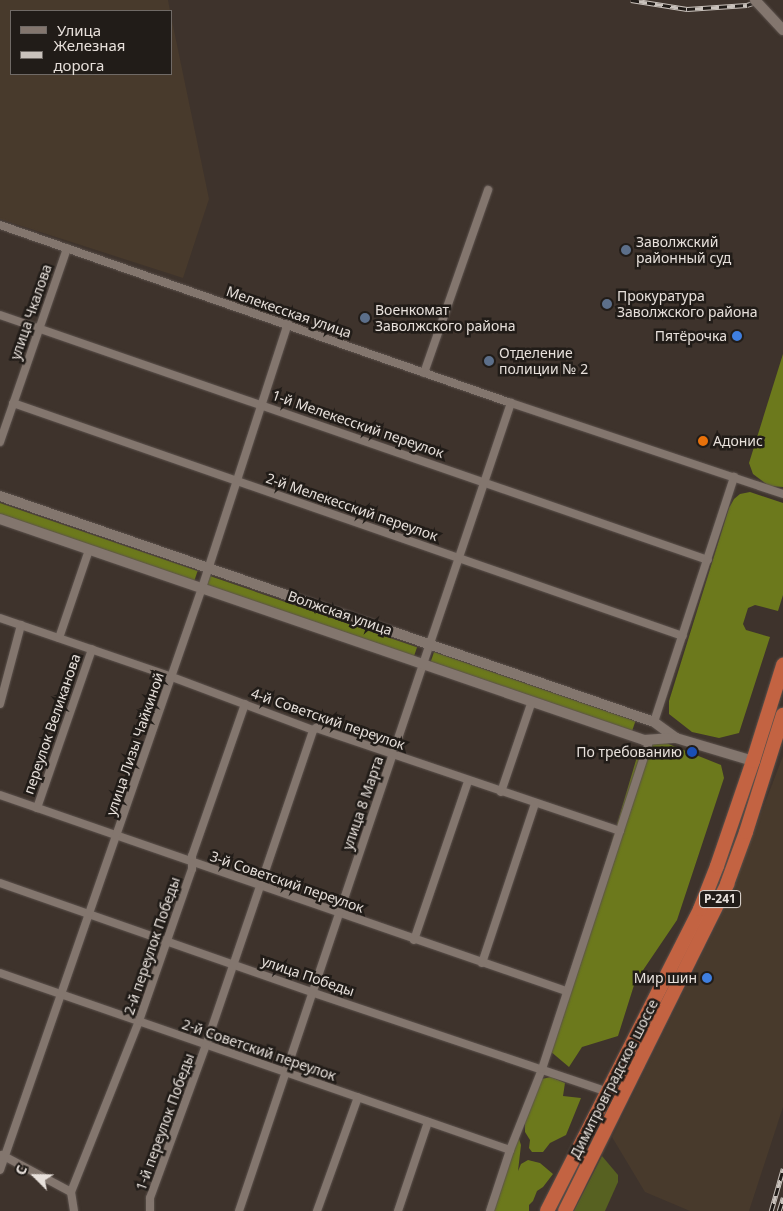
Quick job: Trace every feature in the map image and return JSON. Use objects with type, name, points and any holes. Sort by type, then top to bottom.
[{"type":"highway","name":"Димитровградское шоссе","points":[[547,1211],[554,1192],[608,1092],[700,909],[717,866],[753,761],[783,664]]},
{"type":"highway","name":"Димитровградское шоссе","points":[[565,1211],[726,884],[780,732],[783,715]]},
{"type":"highway","name":"Волжская улица","points":[[753,761],[768,765]]},
{"type":"main road","points":[[754,0],[783,30]]},
{"type":"main road","name":"Волжская улица","points":[[0,496],[654,722],[676,738]]},
{"type":"main road","name":"Волжская улица","points":[[0,519],[644,740],[676,738],[753,761]]},
{"type":"street","points":[[424,373],[488,190]]},
{"type":"street","name":"Мелекесская улица","points":[[0,225],[511,403],[783,494]]},
{"type":"street","name":"улица Чкалова","points":[[0,442],[67,248]]},
{"type":"street","name":"1-й Мелекесский переулок","points":[[0,315],[262,404],[708,560]]},
{"type":"street","name":"улица Лизы Чайкиной","points":[[0,1170],[2,1156],[62,995],[172,677],[288,324]]},
{"type":"street","name":"2-й Мелекесский переулок","points":[[13,403],[683,636]]},
{"type":"street","name":"улица 8 Марта","points":[[239,1211],[311,992],[424,664],[483,481],[511,403]]},
{"type":"street","points":[[654,722],[734,477]]},
{"type":"street","points":[[59,638],[89,550]]},
{"type":"street","name":"4-й Советский переулок","points":[[0,618],[172,677],[312,730],[316,728],[535,804],[620,831]]},
{"type":"street","points":[[0,704],[22,625]]},
{"type":"street","name":"переулок Великанова","points":[[37,808],[92,649]]},
{"type":"street","points":[[501,792],[532,701]]},
{"type":"street","name":"2-й переулок Победы","points":[[72,1192],[167,940],[192,869],[192,863],[244,704]]},
{"type":"street","name":"1-й переулок Победы","points":[[150,1211],[150,1198],[206,1044],[312,730]]},
{"type":"street","points":[[490,1211],[510,1150],[542,1069],[650,739]]},
{"type":"street","points":[[414,940],[468,781]]},
{"type":"street","name":"3-й Советский переулок","points":[[1,798],[37,808],[566,991]]},
{"type":"street","points":[[482,963],[535,804]]},
{"type":"street","name":"улица Победы","points":[[0,883],[233,963],[311,992],[608,1092]]},
{"type":"street","name":"2-й Советский переулок","points":[[0,973],[510,1150]]},
{"type":"street","points":[[317,1211],[358,1097]]},
{"type":"street","points":[[398,1211],[428,1122]]},
{"type":"street","points":[[2,1156],[72,1192],[74,1211]]},
{"type":"shaded area","points":[[0,0],[168,0],[170,10],[10,10],[10,75],[172,75],[172,21],[209,199],[183,278],[0,219]]},
{"type":"shaded area","points":[[783,756],[783,1107],[749,1211],[690,1211],[645,1192],[612,1137],[722,914]]},
{"type":"green space","points":[[783,354],[783,487],[769,486],[753,474],[749,463]]},
{"type":"green space","points":[[750,492],[783,503],[783,595],[778,611],[755,605],[748,608],[743,624],[746,630],[770,637],[739,733],[719,738],[692,732],[669,714],[669,701],[729,508],[734,499],[740,494]]},
{"type":"green space","points":[[0,503],[198,571],[194,582],[0,516]]},
{"type":"green space","points":[[210,576],[417,647],[414,657],[207,585]]},
{"type":"green space","points":[[434,652],[635,721],[632,731],[431,661]]},
{"type":"green space","points":[[661,741],[721,765],[724,778],[677,920],[635,982],[618,1036],[582,1047],[569,1067],[550,1051],[639,750]]},
{"type":"green space","points":[[551,1077],[565,1083],[563,1096],[581,1098],[566,1135],[550,1143],[543,1152],[532,1152],[529,1148],[530,1140],[525,1132],[525,1121],[537,1080]]},
{"type":"green space","points":[[518,1136],[521,1145],[518,1171],[521,1164],[528,1160],[540,1163],[553,1174],[543,1187],[537,1191],[529,1205],[529,1211],[486,1211],[490,1198]]},
{"type":"green space","points":[[602,1156],[618,1175],[618,1182],[605,1211],[574,1211]]},
{"type":"railway","points":[[631,0],[687,9],[747,5],[762,0]]},
{"type":"railway","points":[[771,1211],[783,1169]]},
{"type":"railway","points":[[779,1211],[783,1198]]},
{"type":"place","name":"Заволжский районный суд","points":[[626,250]]},
{"type":"place","name":"Прокуратура Заволжского района","points":[[607,304]]},
{"type":"place","name":"Военкомат Заволжского района","points":[[365,318]]},
{"type":"place","name":"Пятёрочка","points":[[737,336]]},
{"type":"place","name":"Отделение полиции № 2","points":[[489,361]]},
{"type":"place","name":"Адонис","points":[[703,441]]},
{"type":"place","name":"По требованию","points":[[692,752]]},
{"type":"place","name":"Мир шин","points":[[707,978]]}]
